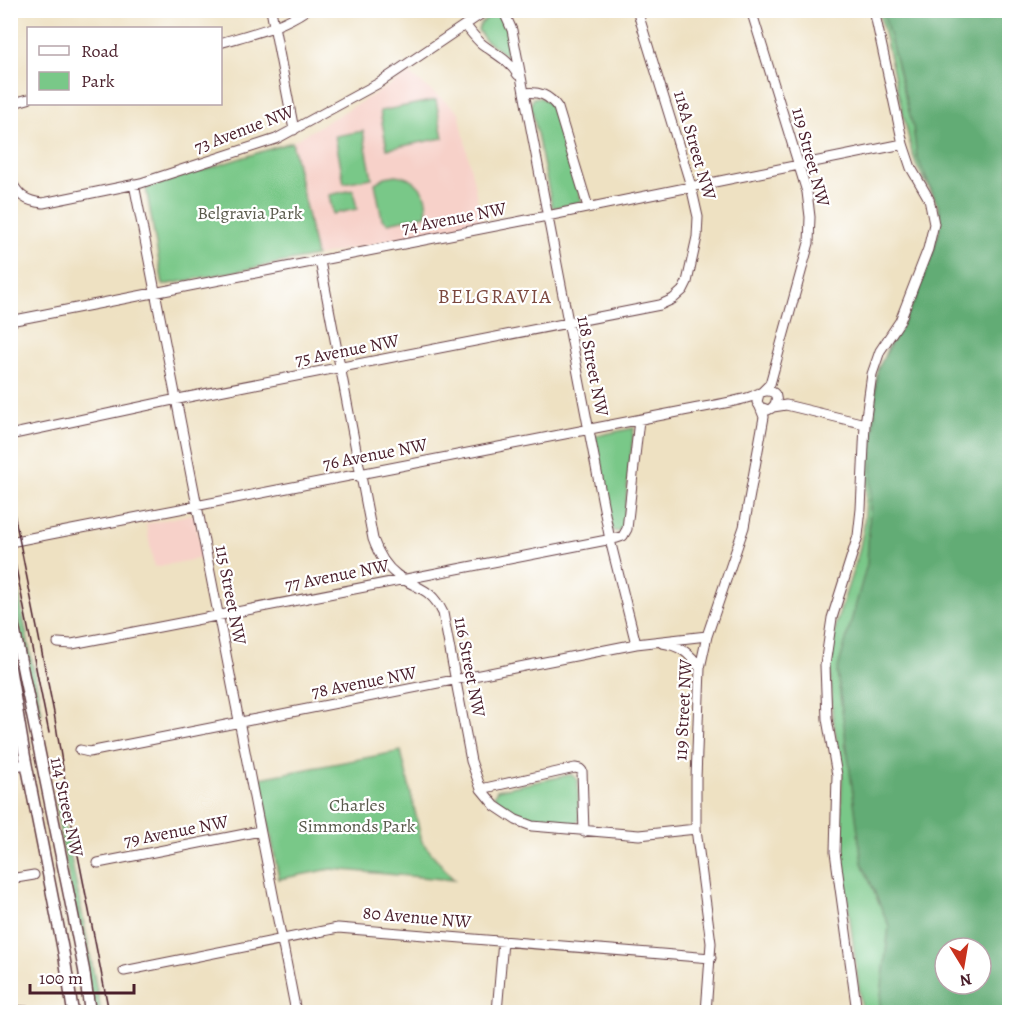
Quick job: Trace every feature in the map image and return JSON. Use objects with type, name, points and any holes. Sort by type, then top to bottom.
[{"type":"main road","name":"114 Street NW","points":[[10,608],[84,970],[90,1012]]},
{"type":"main road","name":"114 Street NW","points":[[10,667],[73,1012]]},
{"type":"main road","points":[[63,1012],[68,1001],[69,986]]},
{"type":"street","points":[[271,10],[294,130]]},
{"type":"street","points":[[222,42],[274,27],[306,10]]},
{"type":"street","name":"73 Avenue NW","points":[[10,180],[22,198],[43,203],[134,184],[264,143],[294,130],[379,83],[487,10]]},
{"type":"street","name":"118 Street NW","points":[[503,10],[512,30],[610,540],[636,644]]},
{"type":"street","name":"118A Street NW","points":[[637,10],[691,186],[698,218],[699,228],[690,274],[683,291]]},
{"type":"street","name":"119 Street NW","points":[[750,10],[799,165],[809,205],[811,231],[773,391],[760,393]]},
{"type":"street","points":[[857,1012],[835,852],[837,775],[827,719],[825,674],[832,618],[858,536],[865,424],[872,374],[880,351],[900,321],[928,249],[934,224],[929,199],[911,168],[903,144],[874,10]]},
{"type":"street","name":"118 Street NW","points":[[466,26],[483,44],[514,68],[522,82]]},
{"type":"street","points":[[524,93],[542,93],[553,100],[558,108],[588,207]]},
{"type":"street","points":[[10,104],[27,99]]},
{"type":"street","name":"74 Avenue NW","points":[[10,321],[903,144]]},
{"type":"street","name":"115 Street NW","points":[[134,184],[296,1012]]},
{"type":"street","name":"116 Street NW","points":[[320,261],[360,474],[376,546],[387,566],[404,579],[427,591],[440,607],[445,620],[471,761],[481,789]]},
{"type":"street","name":"75 Avenue NW","points":[[14,434],[175,400],[660,305],[683,291]]},
{"type":"street","points":[[773,391],[786,405]]},
{"type":"street","points":[[772,408],[777,402],[773,391]]},
{"type":"street","points":[[760,393],[757,398],[761,410]]},
{"type":"street","name":"76 Avenue NW","points":[[10,542],[639,420],[746,398],[760,393]]},
{"type":"street","points":[[746,398],[761,410],[786,405],[865,424]]},
{"type":"street","name":"119 Street NW","points":[[706,1012],[711,958],[710,928],[696,829],[700,668],[707,636],[744,527],[761,410]]},
{"type":"street","name":"118 Street NW","points":[[623,536],[627,529],[639,420]]},
{"type":"street","name":"77 Avenue NW","points":[[58,643],[72,644],[623,536]]},
{"type":"street","name":"78 Avenue NW","points":[[80,750],[89,752],[636,644],[707,636]]},
{"type":"street","name":"78 Avenue NW","points":[[654,641],[679,647],[695,659],[700,668]]},
{"type":"street","points":[[10,767],[26,764]]},
{"type":"street","points":[[584,832],[582,771],[580,769],[481,789],[495,806],[516,820],[532,826],[584,832],[646,835],[696,829]]},
{"type":"street","name":"79 Avenue NW","points":[[98,863],[260,831]]},
{"type":"street","points":[[10,879],[34,874]]},
{"type":"street","name":"80 Avenue NW","points":[[124,971],[338,928],[711,958]]},
{"type":"street","points":[[497,1012],[503,941]]},
{"type":"street","points":[[10,1010],[38,1012]]},
{"type":"shaded area","points":[[409,74],[459,112],[482,222],[316,256],[292,142]]},
{"type":"shaded area","points":[[192,514],[195,517],[203,558],[154,567],[146,524]]},
{"type":"green space","points":[[879,11],[896,11],[949,200],[879,474],[846,730],[845,744],[874,891],[885,912],[897,927],[884,1012],[862,1012],[840,843],[842,777],[832,712],[830,665],[836,624],[859,552],[864,527],[872,402],[876,378],[888,346],[907,318],[940,227],[937,202],[917,167],[912,152]]},
{"type":"green space","points":[[883,11],[1009,11],[1009,1012],[879,1012],[889,926],[862,863],[837,672],[867,564],[877,370],[915,300],[939,232],[940,211],[917,157],[913,127]]},
{"type":"green space","points":[[499,14],[510,34],[514,58],[511,59],[485,40],[478,30],[483,22]]},
{"type":"green space","points":[[539,97],[546,100],[555,112],[582,202],[553,208],[552,206],[531,105],[533,98]]},
{"type":"green space","points":[[436,100],[443,138],[387,149],[380,111]]},
{"type":"green space","points":[[363,131],[372,178],[344,183],[335,136]]},
{"type":"green space","name":"Belgravia Park","points":[[292,142],[316,256],[163,285],[146,188]]},
{"type":"green space","points":[[396,175],[410,179],[420,188],[426,200],[426,215],[388,223],[382,219],[375,183],[385,177]]},
{"type":"green space","points":[[353,190],[357,209],[333,214],[329,195]]},
{"type":"green space","points":[[634,428],[623,528],[616,532],[612,529],[595,436]]},
{"type":"green space","points":[[11,566],[13,566],[15,575],[42,713],[36,714],[20,632]]},
{"type":"green space","name":"Charles Simmonds Park","points":[[401,751],[422,842],[454,880],[331,869],[279,879],[260,778]]},
{"type":"green space","points":[[573,775],[578,781],[579,820],[574,825],[530,820],[509,811],[494,796],[497,790]]},
{"type":"green space","points":[[56,796],[59,796],[101,1011],[96,1012],[93,1007],[59,826]]},
{"type":"tram line","points":[[10,493],[54,713],[73,830],[109,1012]]},
{"type":"tram line","points":[[10,538],[49,733]]},
{"type":"district","name":"BELGRAVIA","points":[[495,296]]}]
